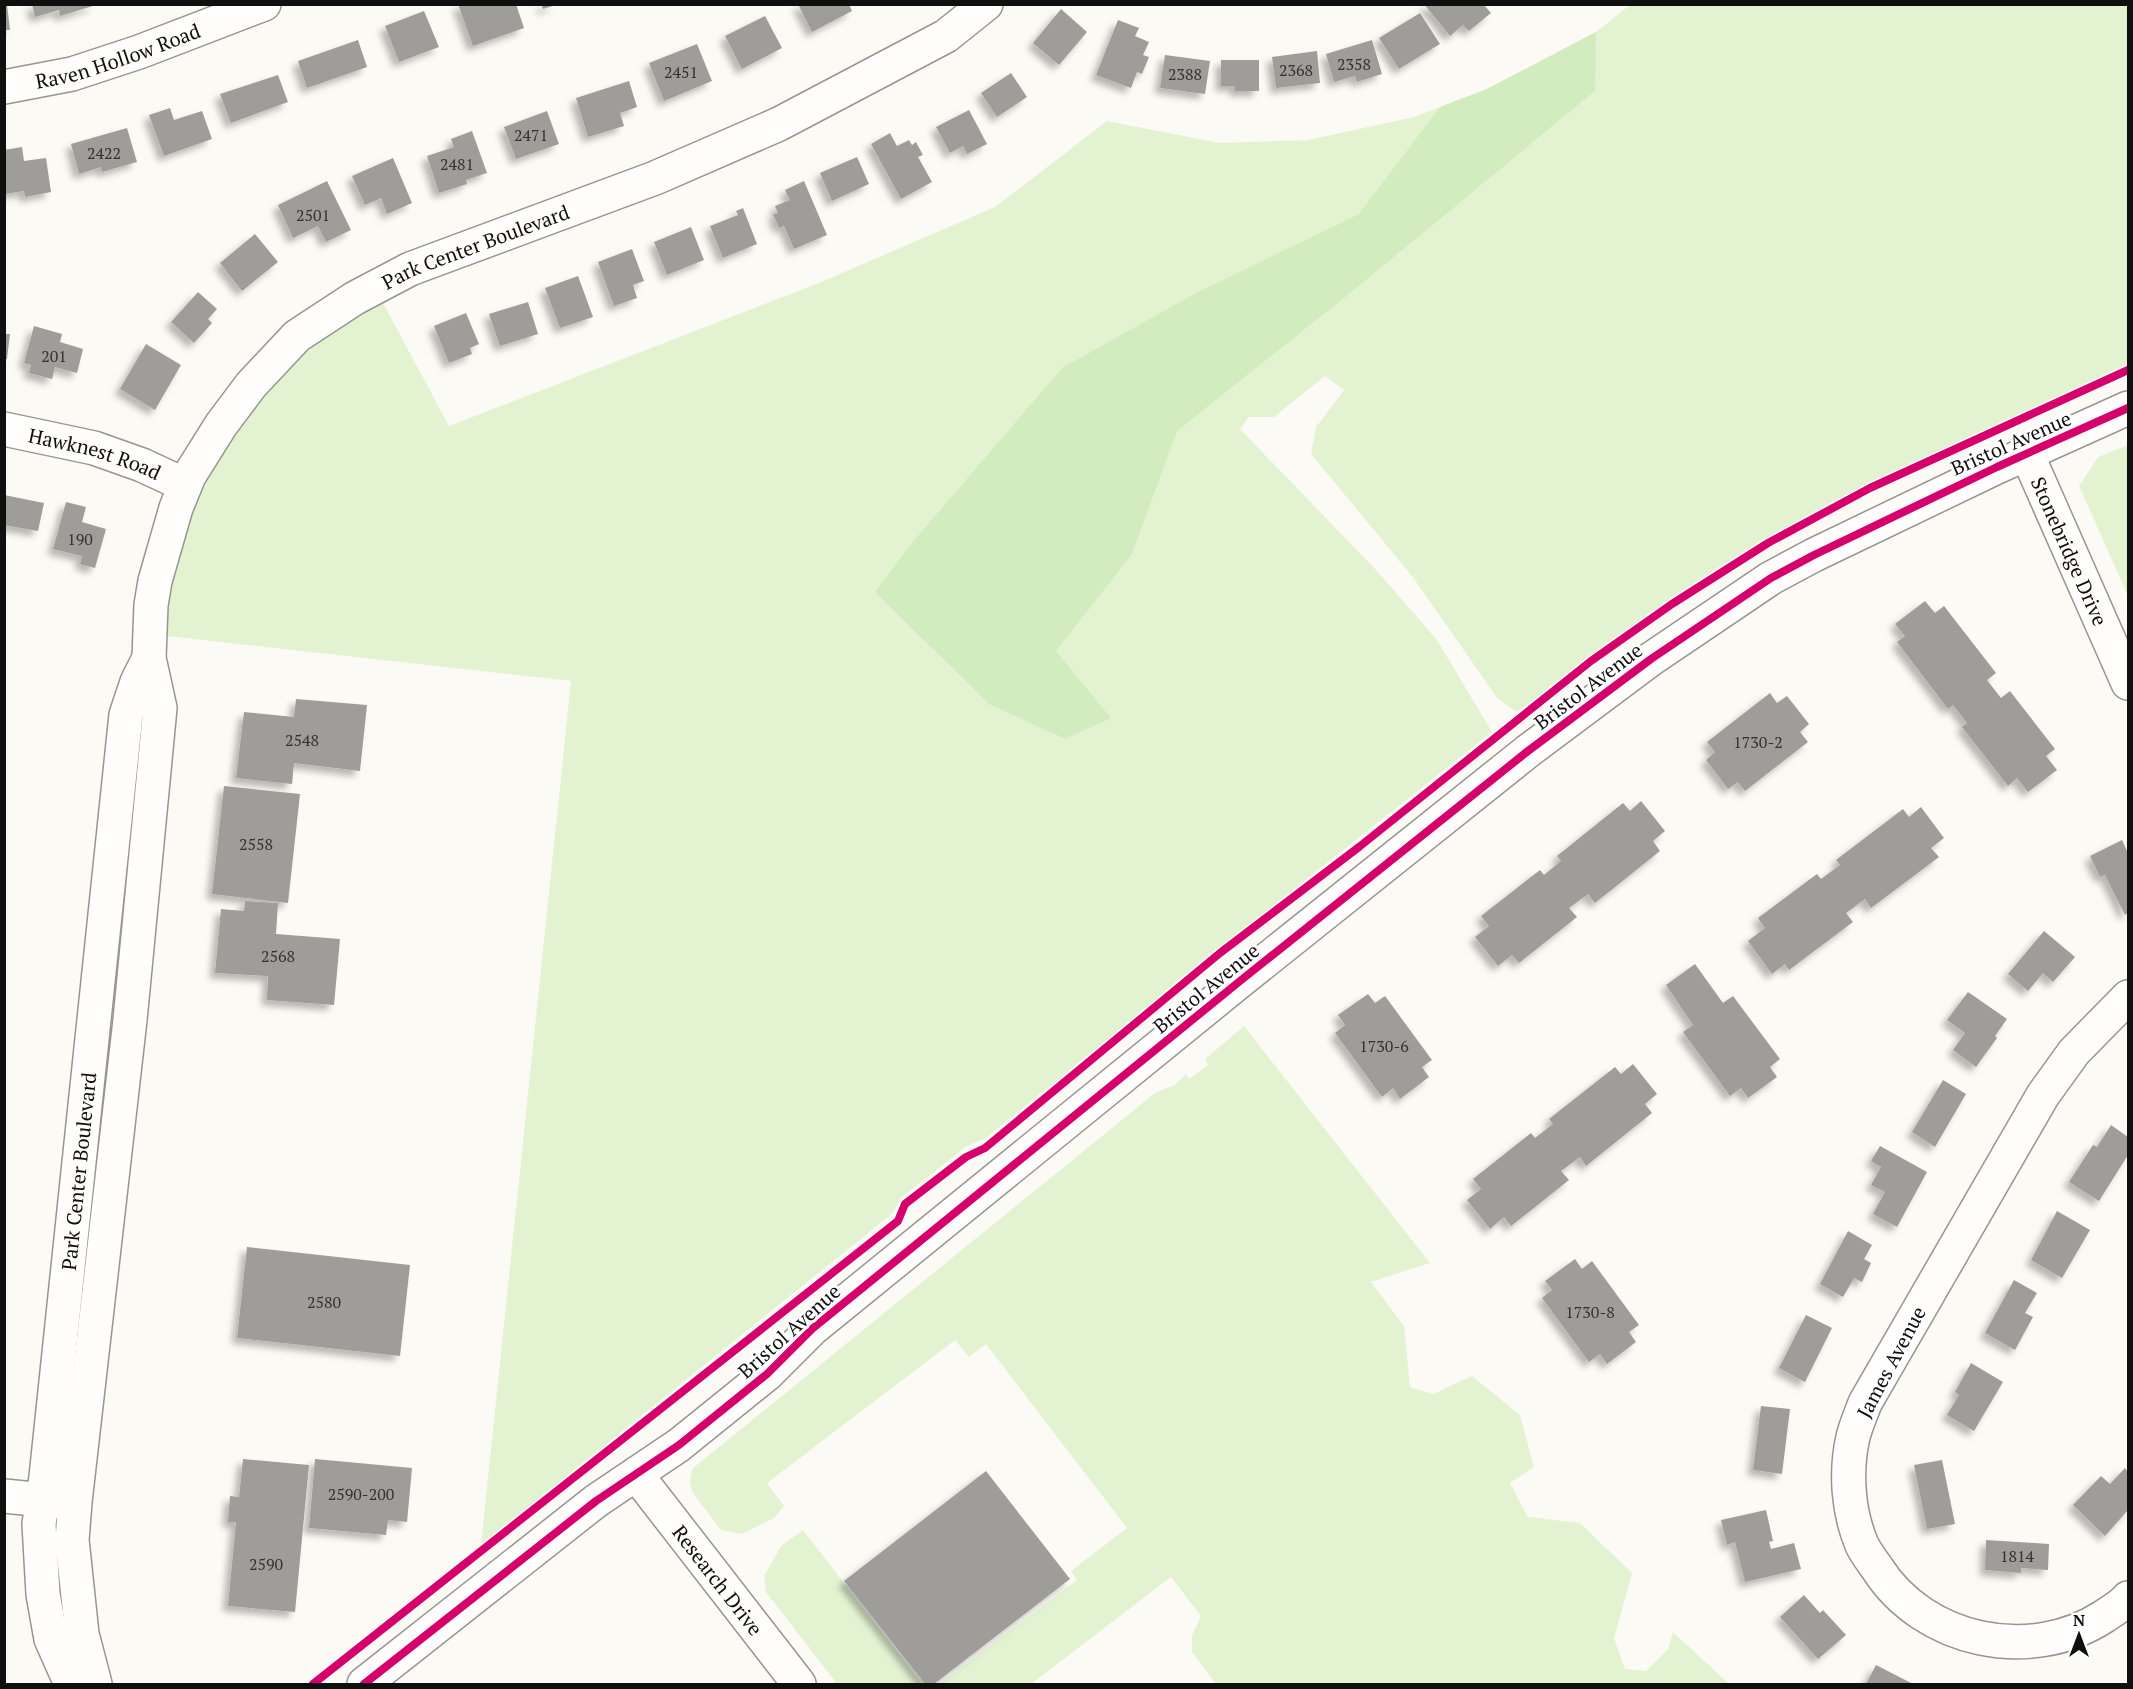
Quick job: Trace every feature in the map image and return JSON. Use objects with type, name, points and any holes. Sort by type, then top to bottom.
[{"type":"street","name":"Raven Hollow Road","points":[[4,87],[72,74],[139,52],[264,4]]},
{"type":"street","name":"Park Center Boulevard","points":[[71,1684],[51,1639],[43,1594],[39,1524],[59,1501],[129,1031],[160,708],[149,658],[151,605],[155,581],[185,485],[221,425],[251,385],[281,351],[316,322],[355,298],[410,270],[655,178],[779,124],[946,36],[986,4]]},
{"type":"street","name":"Bristol Avenue","points":[[364,1684],[596,1501],[679,1444],[766,1374],[812,1329],[1240,981],[1519,758],[1651,659],[1772,578],[1949,489],[2128,408]]},
{"type":"street","name":"Hawknest Road","points":[[4,429],[94,448],[142,465],[185,485]]},
{"type":"street","name":"Stonebridge Drive","points":[[2027,454],[2128,683]]},
{"type":"street","name":"Park Center Boulevard","points":[[95,1684],[82,1634],[72,1540],[59,1501],[95,1017],[126,715],[137,682],[149,658]]},
{"type":"street","name":"James Avenue","points":[[2128,996],[2074,1052],[2043,1095],[1865,1402],[1853,1437],[1848,1474],[1852,1510],[1863,1546],[1874,1565],[1886,1583],[1910,1606],[1948,1628],[1979,1638],[2024,1642],[2059,1638],[2092,1624],[2122,1605],[2128,1598]]},
{"type":"street","name":"Research Drive","points":[[636,1474],[799,1684]]},
{"type":"street","points":[[4,1497],[59,1501]]},
{"type":"green space","points":[[1630,5],[2128,5],[2128,366],[1832,504],[1727,562],[1609,642],[1517,712],[1498,699],[1412,576],[1311,454],[1316,427],[1344,390],[1325,376],[1274,417],[1249,417],[1240,429],[1377,571],[1437,640],[1492,732],[1221,947],[986,1138],[967,1146],[901,1198],[893,1213],[481,1545],[571,681],[149,634],[151,605],[229,415],[375,288],[449,426],[819,283],[995,207],[1107,121],[1219,143],[1308,140],[1414,117],[1487,89],[1596,32]]},
{"type":"green space","points":[[1596,32],[1595,91],[1344,298],[1177,431],[1132,554],[1056,651],[1111,718],[1065,739],[989,704],[875,592],[911,544],[1062,368],[1196,293],[1359,214],[1440,107],[1487,89]]},
{"type":"green space","points":[[2128,445],[2128,596],[2079,486],[2098,457]]},
{"type":"green space","points":[[1244,1026],[1430,1263],[1371,1282],[1404,1326],[1410,1387],[1433,1394],[1472,1376],[1520,1415],[1534,1467],[1510,1483],[1528,1517],[1580,1523],[1632,1573],[1614,1638],[1625,1669],[1646,1671],[1668,1649],[1673,1632],[1729,1684],[1216,1684],[1192,1652],[1192,1636],[1201,1616],[1171,1577],[1031,1684],[940,1684],[1077,1580],[1071,1571],[1127,1528],[986,1344],[969,1357],[955,1340],[767,1483],[784,1506],[774,1518],[742,1534],[721,1530],[692,1492],[690,1481],[692,1469],[1155,1093],[1175,1085],[1186,1074],[1189,1079],[1208,1065],[1205,1059]]},
{"type":"green space","points":[[803,1530],[922,1684],[837,1684],[766,1592],[764,1576],[782,1545]]},
{"type":"building","points":[[4,4],[7,4],[10,30],[4,30]]},
{"type":"building","points":[[32,4],[96,5],[60,16],[59,10],[35,17]]},
{"type":"building","points":[[458,4],[516,4],[524,28],[473,46]]},
{"type":"building","points":[[541,4],[555,4],[556,5],[543,9]]},
{"type":"building","points":[[798,4],[849,4],[852,11],[812,32]]},
{"type":"building","points":[[1424,4],[1483,4],[1491,13],[1469,31],[1463,25],[1450,36]]},
{"type":"building","points":[[1061,9],[1087,32],[1059,65],[1033,43]]},
{"type":"building","points":[[424,11],[439,47],[399,62],[385,26]]},
{"type":"building","points":[[1420,13],[1440,44],[1399,69],[1379,38]]},
{"type":"building","points":[[765,16],[782,48],[742,69],[725,36]]},
{"type":"building","points":[[1118,20],[1139,28],[1135,36],[1149,42],[1143,55],[1149,57],[1142,74],[1137,72],[1131,88],[1096,75]]},
{"type":"building","points":[[358,40],[367,67],[307,88],[298,61]]},
{"type":"building","points":[[1372,40],[1382,74],[1357,82],[1355,76],[1334,82],[1326,54]]},
{"type":"building","points":[[697,44],[712,81],[664,101],[649,63]]},
{"type":"building","points":[[1317,51],[1320,83],[1276,88],[1272,57]]},
{"type":"building","points":[[1165,55],[1210,61],[1205,94],[1160,88]]},
{"type":"building","points":[[1221,60],[1259,60],[1259,91],[1235,91],[1235,86],[1221,86]]},
{"type":"building","points":[[1011,73],[1027,97],[997,117],[981,93]]},
{"type":"building","points":[[278,75],[288,102],[231,123],[220,94]]},
{"type":"building","points":[[629,81],[637,107],[620,113],[624,126],[588,137],[576,98]]},
{"type":"building","points":[[170,108],[174,120],[202,111],[212,139],[164,156],[149,115]]},
{"type":"building","points":[[969,110],[987,144],[967,154],[963,146],[950,153],[936,127]]},
{"type":"building","points":[[547,111],[559,144],[516,159],[504,127]]},
{"type":"building","points":[[127,128],[137,162],[102,172],[101,167],[79,174],[71,144]]},
{"type":"building","points":[[472,131],[487,173],[466,180],[467,184],[439,193],[427,156],[454,147],[451,139]]},
{"type":"building","points":[[890,133],[897,146],[909,140],[912,145],[916,142],[923,155],[918,157],[932,182],[901,199],[871,144]]},
{"type":"building","points":[[22,147],[24,161],[46,158],[51,192],[25,197],[24,191],[4,194],[4,150]]},
{"type":"building","points":[[857,157],[869,184],[832,201],[820,173]]},
{"type":"building","points":[[393,158],[412,203],[387,214],[381,198],[365,205],[352,176]]},
{"type":"building","points":[[327,181],[351,230],[326,242],[318,226],[293,238],[278,205]]},
{"type":"building","points":[[804,181],[827,235],[794,249],[784,226],[779,228],[773,214],[778,213],[775,206],[790,200],[785,190]]},
{"type":"building","points":[[743,208],[757,244],[723,258],[710,226],[738,215],[736,211]]},
{"type":"building","points":[[691,227],[704,260],[667,275],[654,242]]},
{"type":"building","points":[[255,234],[278,262],[242,291],[220,263]]},
{"type":"building","points":[[632,249],[644,281],[633,285],[637,298],[614,306],[598,262]]},
{"type":"building","points":[[578,276],[593,317],[560,328],[545,288]]},
{"type":"building","points":[[198,292],[217,309],[208,319],[212,323],[194,343],[171,322]]},
{"type":"building","points":[[528,302],[538,334],[500,346],[489,314]]},
{"type":"building","points":[[466,313],[479,344],[470,348],[472,354],[449,363],[434,326]]},
{"type":"building","points":[[34,326],[62,334],[60,342],[83,349],[77,373],[55,367],[52,379],[29,373],[31,365],[24,363]]},
{"type":"building","points":[[4,334],[10,334],[7,359],[4,359]]},
{"type":"building","points":[[146,344],[181,365],[155,410],[120,389]]},
{"type":"building","points":[[4,495],[44,503],[38,531],[4,525]]},
{"type":"building","points":[[66,502],[86,507],[82,522],[106,529],[95,568],[80,564],[82,556],[53,549]]},
{"type":"building","points":[[1925,601],[1935,613],[1944,606],[1996,673],[1987,680],[2001,698],[2010,691],[2055,749],[2046,756],[2057,770],[2028,792],[2017,778],[2008,786],[1962,727],[1967,723],[1953,705],[1948,709],[1897,642],[1905,636],[1895,624]]},
{"type":"building","points":[[1770,693],[1777,703],[1787,696],[1809,724],[1800,732],[1808,742],[1745,791],[1738,782],[1728,789],[1706,760],[1715,752],[1707,742]]},
{"type":"building","points":[[296,699],[367,705],[360,771],[294,763],[292,784],[236,778],[244,712],[294,717]]},
{"type":"building","points":[[224,786],[300,794],[288,903],[212,894]]},
{"type":"building","points":[[1641,801],[1665,831],[1653,841],[1660,851],[1595,903],[1588,894],[1569,908],[1577,917],[1519,963],[1512,955],[1498,966],[1475,937],[1489,926],[1481,916],[1540,870],[1544,875],[1561,861],[1557,856],[1623,803],[1630,811]]},
{"type":"building","points":[[1921,807],[1944,838],[1931,848],[1939,857],[1871,908],[1865,899],[1846,913],[1853,922],[1789,970],[1785,964],[1772,974],[1748,941],[1765,928],[1758,918],[1817,874],[1821,879],[1840,865],[1836,860],[1903,809],[1909,817]]},
{"type":"building","points":[[2122,840],[2128,853],[2128,913],[2125,915],[2105,875],[2100,877],[2090,856]]},
{"type":"building","points":[[245,901],[278,903],[276,934],[340,939],[334,1005],[267,1000],[268,976],[215,973],[221,909],[244,911]]},
{"type":"building","points":[[2044,931],[2075,957],[2053,982],[2043,973],[2028,991],[2008,974]]},
{"type":"building","points":[[1695,964],[1723,1003],[1733,996],[1780,1059],[1770,1067],[1777,1077],[1748,1098],[1741,1088],[1730,1096],[1683,1032],[1693,1025],[1666,985]]},
{"type":"building","points":[[1968,992],[2007,1019],[1995,1036],[1997,1038],[1976,1067],[1953,1050],[1965,1033],[1947,1020]]},
{"type":"building","points":[[1368,994],[1375,1003],[1385,996],[1432,1060],[1422,1067],[1429,1077],[1400,1099],[1393,1088],[1382,1097],[1335,1033],[1345,1025],[1338,1015]]},
{"type":"building","points":[[1633,1064],[1657,1094],[1645,1104],[1652,1113],[1586,1166],[1580,1157],[1561,1171],[1569,1180],[1511,1226],[1504,1217],[1490,1229],[1467,1200],[1481,1189],[1473,1179],[1531,1133],[1535,1138],[1553,1124],[1549,1119],[1615,1067],[1621,1074]]},
{"type":"building","points":[[1943,1080],[1966,1094],[1935,1147],[1912,1132]]},
{"type":"building","points":[[2111,1125],[2128,1137],[2128,1155],[2099,1201],[2069,1182],[2093,1145],[2097,1147]]},
{"type":"building","points":[[1880,1146],[1927,1172],[1897,1227],[1873,1214],[1885,1192],[1871,1185],[1881,1167],[1871,1161]]},
{"type":"building","points":[[2057,1211],[2090,1230],[2062,1278],[2031,1260]]},
{"type":"building","points":[[1848,1231],[1872,1245],[1864,1259],[1871,1263],[1862,1282],[1854,1278],[1843,1297],[1820,1284]]},
{"type":"building","points":[[247,1247],[410,1265],[400,1356],[237,1338]]},
{"type":"building","points":[[1575,1259],[1582,1269],[1592,1261],[1639,1325],[1629,1332],[1636,1342],[1607,1364],[1600,1354],[1589,1362],[1542,1298],[1552,1290],[1545,1281]]},
{"type":"building","points":[[2014,1280],[2037,1293],[2025,1313],[2033,1317],[2015,1350],[1985,1333]]},
{"type":"building","points":[[1806,1315],[1832,1328],[1805,1382],[1779,1368]]},
{"type":"building","points":[[1971,1363],[2003,1382],[1974,1431],[1947,1415],[1959,1395],[1955,1392]]},
{"type":"building","points":[[1761,1406],[1790,1409],[1782,1474],[1753,1470]]},
{"type":"building","points":[[243,1459],[309,1465],[295,1612],[228,1606],[236,1522],[228,1522],[230,1496],[239,1497]]},
{"type":"building","points":[[315,1459],[412,1468],[407,1522],[388,1520],[386,1535],[309,1528]]},
{"type":"building","points":[[1942,1460],[1955,1524],[1927,1529],[1914,1465]]},
{"type":"building","points":[[2125,1468],[2128,1472],[2128,1510],[2105,1536],[2073,1505],[2101,1476],[2110,1484]]},
{"type":"building","points":[[986,1471],[1070,1579],[934,1684],[925,1684],[844,1581]]},
{"type":"building","points":[[1766,1510],[1773,1541],[1769,1542],[1771,1549],[1794,1543],[1801,1569],[1745,1582],[1735,1542],[1727,1545],[1721,1520]]},
{"type":"building","points":[[1986,1540],[2049,1544],[2048,1570],[2021,1568],[2021,1573],[1985,1570]]},
{"type":"building","points":[[1804,1595],[1820,1613],[1823,1610],[1846,1635],[1818,1659],[1780,1617]]},
{"type":"building","points":[[1876,1665],[1913,1684],[1866,1684]]},
{"type":"cycle path","points":[[313,1684],[898,1221],[905,1204],[966,1157],[985,1148],[1220,953],[1359,847],[1591,661],[1672,604],[1768,543],[1870,488],[2128,370]]},
{"type":"cycle path","points":[[364,1684],[596,1501],[679,1445],[767,1374],[812,1329],[1240,981],[1528,751],[1651,659],[1771,578],[1814,555],[1997,467],[2128,408]]}]
